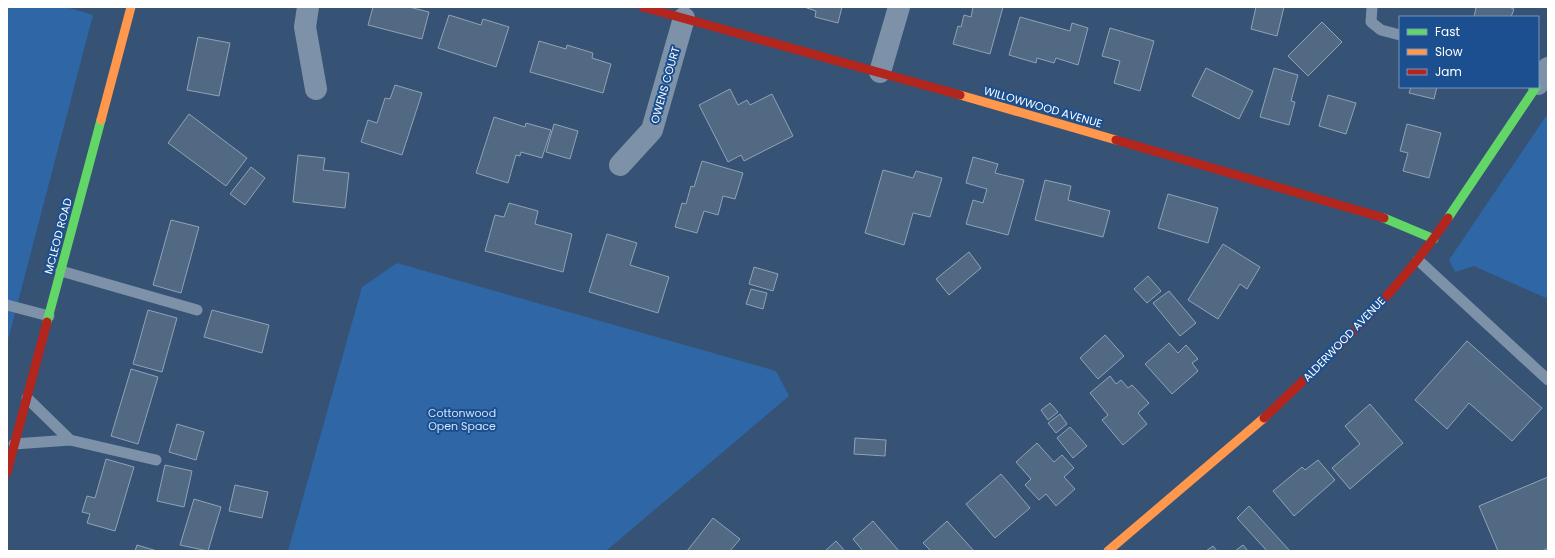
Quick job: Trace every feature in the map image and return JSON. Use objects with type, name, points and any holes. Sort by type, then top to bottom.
[{"type":"street","name":"MCLEOD ROAD","points":[[7,472],[131,7]]},
{"type":"street","points":[[308,7],[305,27],[316,89]]},
{"type":"street","name":"WILLOWWOOD AVENUE","points":[[643,7],[880,72],[1385,218],[1434,239]]},
{"type":"street","points":[[880,72],[899,7]]},
{"type":"street","name":"OWENS COURT","points":[[620,165],[652,130],[684,18]]},
{"type":"street","name":"ALDERWOOD AVENUE","points":[[1108,551],[1248,431],[1305,380],[1357,329],[1418,260],[1434,239],[1534,88]]},
{"type":"lane","points":[[1372,7],[1371,22],[1380,30],[1399,35]]},
{"type":"lane","points":[[1418,260],[1548,380]]},
{"type":"lane","points":[[61,271],[197,310]]},
{"type":"lane","points":[[7,305],[49,316]]},
{"type":"lane","points":[[27,398],[70,440]]},
{"type":"lane","points":[[14,444],[70,440],[156,460]]},
{"type":"green space","points":[[7,7],[66,7],[93,15],[7,344]]},
{"type":"green space","points":[[1548,113],[1548,299],[1474,266],[1455,272],[1449,260]]},
{"type":"green space","name":"Cottonwood Open Space","points":[[397,263],[776,371],[789,396],[606,551],[288,551],[362,287]]},
{"type":"building","points":[[373,7],[409,7],[429,12],[422,39],[368,25]]},
{"type":"building","points":[[804,7],[842,7],[838,23],[815,17],[816,11]]},
{"type":"building","points":[[973,7],[1003,7],[990,54],[953,44],[958,26],[961,27],[964,15],[971,17]]},
{"type":"building","points":[[1256,7],[1284,7],[1277,36],[1251,29]]},
{"type":"building","points":[[1472,7],[1509,7],[1514,9],[1511,16],[1474,16],[1476,8]]},
{"type":"building","points":[[449,15],[481,25],[483,19],[509,27],[496,67],[438,48]]},
{"type":"building","points":[[1020,17],[1070,31],[1072,23],[1088,28],[1078,65],[1056,58],[1054,63],[1037,58],[1036,63],[1009,55]]},
{"type":"building","points":[[1322,22],[1342,42],[1308,76],[1288,56]]},
{"type":"building","points":[[1110,28],[1154,41],[1140,91],[1114,83],[1120,61],[1102,56]]},
{"type":"building","points":[[198,37],[230,43],[219,96],[187,90]]},
{"type":"building","points":[[539,41],[566,49],[567,45],[593,53],[592,58],[611,64],[603,93],[530,72]]},
{"type":"building","points":[[1206,68],[1253,91],[1239,119],[1192,96]]},
{"type":"building","points":[[1274,68],[1298,75],[1291,101],[1295,102],[1289,125],[1260,117]]},
{"type":"building","points":[[395,85],[422,93],[402,155],[361,142],[368,120],[377,123],[385,98],[390,99]]},
{"type":"building","points":[[1411,88],[1437,88],[1434,99],[1409,93]]},
{"type":"building","points":[[730,89],[738,105],[747,100],[750,105],[772,94],[793,136],[744,161],[741,155],[728,162],[699,105]]},
{"type":"building","points":[[1328,95],[1356,103],[1346,134],[1319,126]]},
{"type":"building","points":[[189,114],[247,158],[226,186],[168,143]]},
{"type":"building","points":[[494,117],[525,127],[526,123],[551,130],[542,158],[521,152],[520,156],[516,155],[508,183],[476,173]]},
{"type":"building","points":[[554,124],[578,131],[570,159],[546,152]]},
{"type":"building","points":[[1407,124],[1441,133],[1429,178],[1403,171],[1408,153],[1400,151]]},
{"type":"building","points":[[298,155],[325,158],[323,170],[349,173],[345,208],[293,202]]},
{"type":"building","points":[[973,157],[998,164],[995,173],[1024,180],[1008,235],[966,224],[973,200],[983,203],[987,189],[966,183]]},
{"type":"building","points":[[702,161],[743,173],[735,199],[723,196],[718,215],[704,211],[697,233],[675,227],[682,203],[686,204],[691,186],[694,187]]},
{"type":"building","points":[[251,167],[265,178],[245,205],[230,194]]},
{"type":"building","points":[[883,170],[913,178],[916,171],[942,178],[930,217],[913,213],[904,245],[865,233]]},
{"type":"building","points":[[1045,180],[1071,186],[1068,200],[1110,211],[1103,237],[1035,220]]},
{"type":"building","points":[[1168,194],[1218,208],[1208,243],[1158,228]]},
{"type":"building","points":[[509,203],[538,211],[535,224],[572,234],[563,272],[485,251],[495,215],[504,217]]},
{"type":"building","points":[[171,220],[199,227],[181,293],[153,285]]},
{"type":"building","points":[[607,234],[637,243],[630,265],[669,277],[658,313],[589,292]]},
{"type":"building","points":[[1223,244],[1260,267],[1247,289],[1240,284],[1218,319],[1188,300]]},
{"type":"building","points":[[969,252],[981,268],[949,295],[936,279]]},
{"type":"building","points":[[754,267],[778,274],[773,291],[749,284]]},
{"type":"building","points":[[1148,276],[1161,291],[1147,303],[1134,289]]},
{"type":"building","points":[[751,289],[767,293],[763,309],[746,304]]},
{"type":"building","points":[[1169,291],[1196,323],[1180,336],[1153,303]]},
{"type":"building","points":[[148,310],[177,318],[162,372],[133,364]]},
{"type":"building","points":[[212,310],[269,325],[262,353],[204,337]]},
{"type":"building","points":[[1105,335],[1124,356],[1098,379],[1080,358]]},
{"type":"building","points":[[1467,341],[1542,408],[1512,441],[1469,403],[1447,429],[1415,400]]},
{"type":"building","points":[[1169,343],[1178,353],[1186,345],[1198,359],[1192,363],[1198,371],[1172,394],[1145,364]]},
{"type":"building","points":[[131,369],[158,377],[138,444],[111,436]]},
{"type":"building","points":[[1110,376],[1116,384],[1121,380],[1128,388],[1132,385],[1149,403],[1138,413],[1147,424],[1123,445],[1102,420],[1108,415],[1090,393]]},
{"type":"building","points":[[1050,403],[1058,412],[1048,420],[1041,410]]},
{"type":"building","points":[[1370,404],[1403,443],[1350,489],[1332,468],[1360,444],[1345,426]]},
{"type":"building","points":[[1060,414],[1067,424],[1056,433],[1048,423]]},
{"type":"building","points":[[177,424],[204,432],[196,460],[169,452]]},
{"type":"building","points":[[1070,427],[1087,446],[1073,458],[1057,438]]},
{"type":"building","points":[[855,438],[886,440],[885,456],[854,454]]},
{"type":"building","points":[[1037,443],[1054,462],[1062,455],[1074,468],[1064,477],[1075,489],[1056,506],[1046,494],[1039,500],[1025,485],[1031,479],[1016,462]]},
{"type":"building","points":[[106,459],[134,467],[115,531],[87,523],[90,514],[82,512],[87,496],[95,498]]},
{"type":"building","points":[[1318,460],[1335,480],[1294,516],[1273,491],[1302,467],[1305,470]]},
{"type":"building","points":[[165,465],[192,471],[184,507],[157,501]]},
{"type":"building","points":[[1001,474],[1030,508],[995,538],[966,504]]},
{"type":"building","points":[[1548,477],[1548,548],[1542,551],[1498,551],[1479,506]]},
{"type":"building","points":[[235,485],[268,492],[262,518],[229,511]]},
{"type":"building","points":[[194,499],[221,507],[208,551],[180,545]]},
{"type":"building","points":[[1249,506],[1290,551],[1267,551],[1237,518]]},
{"type":"building","points":[[713,518],[740,539],[730,551],[687,551]]},
{"type":"building","points":[[873,521],[899,551],[863,551],[853,539]]},
{"type":"building","points":[[947,521],[974,551],[931,551],[923,543]]},
{"type":"building","points":[[836,541],[845,551],[825,551]]},
{"type":"building","points":[[137,545],[157,551],[135,551]]},
{"type":"building","points":[[1243,545],[1248,551],[1235,551]]},
{"type":"building","points":[[1213,546],[1217,551],[1206,551]]},
{"type":"traffic: fast","points":[[1448,218],[1535,88]]},
{"type":"traffic: fast","points":[[47,322],[101,120]]},
{"type":"traffic: fast","points":[[1384,218],[1434,239]]},
{"type":"traffic: slow","points":[[101,120],[131,7]]},
{"type":"traffic: slow","points":[[960,95],[1116,140]]},
{"type":"traffic: slow","points":[[1108,551],[1264,418]]},
{"type":"traffic: jam","points":[[643,7],[960,95]]},
{"type":"traffic: jam","points":[[1116,140],[1384,218]]},
{"type":"traffic: jam","points":[[1264,418],[1362,323],[1407,272],[1448,218]]},
{"type":"traffic: jam","points":[[7,472],[47,322]]}]
